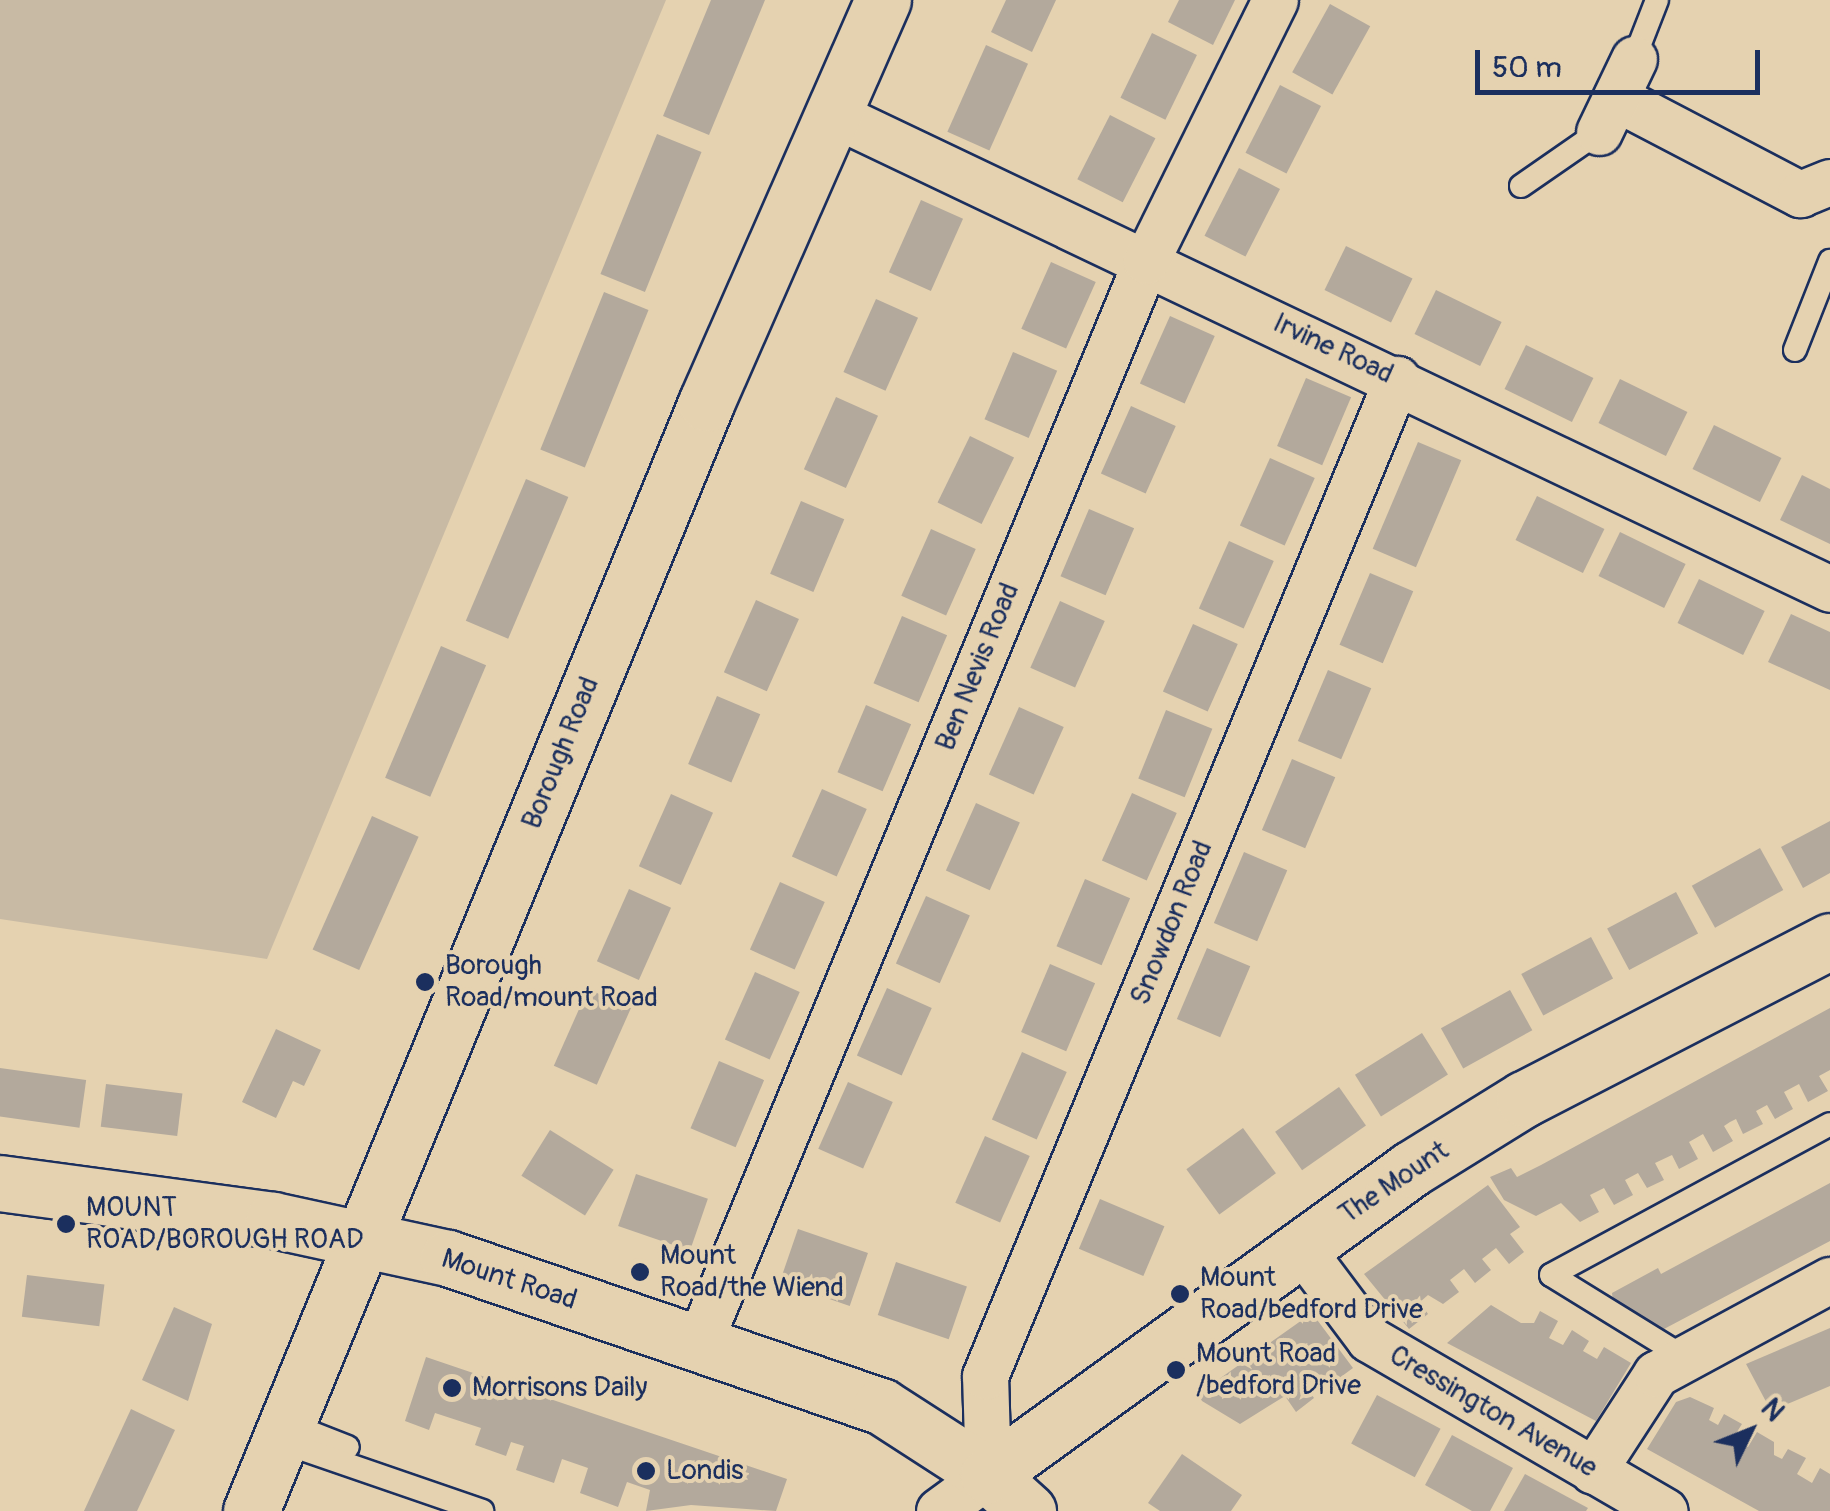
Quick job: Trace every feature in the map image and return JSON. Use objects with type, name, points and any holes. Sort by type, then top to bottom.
[{"type":"street","name":"Borough Road","points":[[251,1511],[706,404],[883,0]]},
{"type":"street","name":"Ben Nevis Road","points":[[699,1343],[1146,261],[1275,0]]},
{"type":"street","points":[[1616,96],[1800,194],[1828,190]]},
{"type":"street","name":"Irvine Road","points":[[833,114],[1397,379],[1830,589]]},
{"type":"street","name":"Snowdon Road","points":[[988,1474],[984,1385],[1397,379]]},
{"type":"street","name":"The Mount","points":[[988,1474],[1300,1247],[1524,1099],[1830,941]]},
{"type":"street","name":"Mount Road","points":[[0,1184],[365,1238],[448,1258],[881,1406],[988,1474],[1028,1511]]},
{"type":"street","name":"Cressington Avenue","points":[[1300,1247],[1369,1339],[1665,1511]]},
{"type":"street","points":[[1593,1471],[1656,1374],[1830,1280]]},
{"type":"street","points":[[939,1511],[988,1474]]},
{"type":"lane","points":[[1521,186],[1616,96],[1657,0]]},
{"type":"lane","points":[[1795,350],[1830,261]]},
{"type":"lane","points":[[1684,1357],[1550,1275],[1830,1124]]},
{"type":"lane","points":[[285,1433],[348,1447]]},
{"type":"lane","points":[[285,1433],[482,1511]]},
{"type":"shaded area","points":[[0,0],[666,0],[267,959],[0,919]]},
{"type":"building","points":[[711,0],[765,0],[709,135],[663,116]]},
{"type":"building","points":[[1006,0],[1056,0],[1032,52],[991,32]]},
{"type":"building","points":[[1179,0],[1235,0],[1213,45],[1168,22]]},
{"type":"building","points":[[1330,4],[1370,26],[1332,95],[1292,72]]},
{"type":"building","points":[[1152,33],[1197,55],[1165,120],[1120,98]]},
{"type":"building","points":[[986,45],[1028,64],[989,150],[947,132]]},
{"type":"building","points":[[1280,85],[1321,106],[1286,174],[1245,153]]},
{"type":"building","points":[[1110,115],[1155,138],[1123,202],[1077,179]]},
{"type":"building","points":[[657,134],[702,152],[645,292],[600,274]]},
{"type":"building","points":[[1239,168],[1280,189],[1245,257],[1204,236]]},
{"type":"building","points":[[921,200],[963,219],[931,291],[889,272]]},
{"type":"building","points":[[1346,246],[1413,278],[1391,322],[1325,290]]},
{"type":"building","points":[[1051,262],[1096,282],[1066,349],[1021,329]]},
{"type":"building","points":[[1436,290],[1502,322],[1480,366],[1415,334]]},
{"type":"building","points":[[604,292],[649,310],[585,468],[540,450]]},
{"type":"building","points":[[876,299],[918,318],[885,391],[843,372]]},
{"type":"building","points":[[1170,316],[1215,336],[1185,404],[1140,384]]},
{"type":"building","points":[[1526,345],[1593,378],[1572,422],[1505,389]]},
{"type":"building","points":[[1013,352],[1057,371],[1029,438],[984,419]]},
{"type":"building","points":[[1306,378],[1351,397],[1322,465],[1277,446]]},
{"type":"building","points":[[1620,379],[1687,412],[1666,456],[1599,423]]},
{"type":"building","points":[[836,397],[878,416],[846,488],[804,469]]},
{"type":"building","points":[[1131,406],[1176,426],[1146,494],[1101,474]]},
{"type":"building","points":[[1714,425],[1781,458],[1760,502],[1693,469]]},
{"type":"building","points":[[970,436],[1014,457],[982,524],[938,503]]},
{"type":"building","points":[[1418,442],[1461,460],[1416,567],[1373,549]]},
{"type":"building","points":[[1270,458],[1315,478],[1285,546],[1240,526]]},
{"type":"building","points":[[1802,475],[1830,489],[1830,544],[1780,520]]},
{"type":"building","points":[[526,479],[568,497],[508,639],[466,621]]},
{"type":"building","points":[[1537,496],[1604,529],[1583,573],[1516,540]]},
{"type":"building","points":[[801,501],[844,519],[813,592],[770,574]]},
{"type":"building","points":[[1089,509],[1134,528],[1106,595],[1060,576]]},
{"type":"building","points":[[931,529],[976,549],[946,616],[901,596]]},
{"type":"building","points":[[1620,532],[1686,564],[1664,608],[1599,576]]},
{"type":"building","points":[[1229,541],[1274,561],[1244,629],[1199,609]]},
{"type":"building","points":[[1370,573],[1413,591],[1383,663],[1340,645]]},
{"type":"building","points":[[1699,579],[1765,611],[1743,655],[1678,623]]},
{"type":"building","points":[[756,600],[799,619],[767,691],[724,672]]},
{"type":"building","points":[[1060,601],[1105,621],[1075,688],[1030,668]]},
{"type":"building","points":[[1791,614],[1830,632],[1830,690],[1768,662]]},
{"type":"building","points":[[902,616],[947,635],[919,702],[873,683]]},
{"type":"building","points":[[1193,624],[1238,644],[1208,712],[1163,692]]},
{"type":"building","points":[[441,646],[486,665],[430,797],[385,778]]},
{"type":"building","points":[[1328,670],[1371,688],[1341,759],[1298,741]]},
{"type":"building","points":[[717,696],[760,714],[731,782],[688,764]]},
{"type":"building","points":[[866,705],[911,724],[883,791],[837,772]]},
{"type":"building","points":[[1019,707],[1064,727],[1034,795],[989,775]]},
{"type":"building","points":[[1166,710],[1212,729],[1185,797],[1138,779]]},
{"type":"building","points":[[1292,759],[1335,777],[1305,848],[1262,830]]},
{"type":"building","points":[[822,789],[867,809],[837,877],[792,857]]},
{"type":"building","points":[[1132,793],[1177,813],[1147,881],[1102,861]]},
{"type":"building","points":[[671,794],[713,813],[681,885],[639,866]]},
{"type":"building","points":[[976,803],[1020,823],[990,890],[946,871]]},
{"type":"building","points":[[372,816],[419,837],[359,970],[313,949]]},
{"type":"building","points":[[1830,821],[1830,873],[1803,888],[1781,847]]},
{"type":"building","points":[[1760,848],[1783,890],[1715,928],[1692,886]]},
{"type":"building","points":[[1244,852],[1287,870],[1257,941],[1214,923]]},
{"type":"building","points":[[1085,879],[1130,898],[1102,965],[1056,946]]},
{"type":"building","points":[[780,882],[825,902],[795,970],[750,950]]},
{"type":"building","points":[[629,889],[671,908],[639,980],[597,961]]},
{"type":"building","points":[[1676,892],[1698,933],[1629,970],[1607,929]]},
{"type":"building","points":[[926,896],[970,916],[940,983],[896,964]]},
{"type":"building","points":[[1591,937],[1613,978],[1543,1016],[1521,974]]},
{"type":"building","points":[[1207,948],[1250,966],[1220,1037],[1177,1019]]},
{"type":"building","points":[[1050,964],[1095,983],[1066,1051],[1021,1032]]},
{"type":"building","points":[[755,972],[800,992],[770,1060],[725,1040]]},
{"type":"building","points":[[887,988],[932,1008],[902,1076],[857,1056]]},
{"type":"building","points":[[588,989],[631,1008],[597,1085],[554,1066]]},
{"type":"building","points":[[1510,990],[1532,1030],[1463,1069],[1441,1028]]},
{"type":"building","points":[[1830,1008],[1830,1070],[1819,1076],[1828,1091],[1808,1102],[1799,1084],[1784,1092],[1793,1109],[1775,1119],[1767,1105],[1756,1111],[1763,1124],[1743,1134],[1736,1119],[1730,1122],[1724,1126],[1733,1141],[1713,1152],[1703,1134],[1689,1142],[1698,1159],[1679,1169],[1672,1155],[1655,1163],[1664,1180],[1647,1188],[1638,1173],[1625,1180],[1633,1195],[1614,1205],[1604,1188],[1590,1195],[1599,1212],[1580,1222],[1561,1203],[1536,1216],[1504,1200],[1490,1177],[1511,1168],[1517,1177]]},
{"type":"building","points":[[276,1029],[321,1050],[304,1086],[293,1081],[276,1118],[242,1102]]},
{"type":"building","points":[[1422,1033],[1448,1075],[1381,1116],[1355,1075]]},
{"type":"building","points":[[1022,1052],[1067,1072],[1037,1140],[992,1120]]},
{"type":"building","points":[[719,1061],[764,1080],[736,1147],[690,1128]]},
{"type":"building","points":[[0,1068],[86,1080],[79,1128],[0,1116]]},
{"type":"building","points":[[848,1082],[893,1102],[863,1169],[818,1149]]},
{"type":"building","points":[[106,1084],[182,1093],[177,1136],[101,1127]]},
{"type":"building","points":[[1339,1087],[1366,1126],[1302,1170],[1275,1132]]},
{"type":"building","points":[[1243,1128],[1276,1173],[1219,1214],[1186,1169]]},
{"type":"building","points":[[550,1130],[614,1170],[585,1216],[521,1176]]},
{"type":"building","points":[[985,1136],[1030,1156],[1000,1223],[955,1203]]},
{"type":"building","points":[[636,1174],[708,1199],[690,1251],[618,1226]]},
{"type":"building","points":[[1830,1183],[1830,1241],[1664,1329],[1613,1302],[1612,1293],[1658,1268],[1661,1274]]},
{"type":"building","points":[[1488,1185],[1520,1227],[1510,1234],[1524,1252],[1509,1264],[1496,1248],[1482,1259],[1491,1270],[1475,1283],[1464,1269],[1450,1280],[1459,1292],[1443,1304],[1428,1295],[1420,1302],[1428,1314],[1409,1329],[1364,1274]]},
{"type":"building","points":[[1100,1199],[1164,1226],[1143,1276],[1079,1249]]},
{"type":"building","points":[[798,1229],[868,1253],[850,1306],[780,1282]]},
{"type":"building","points":[[896,1262],[967,1286],[949,1339],[878,1315]]},
{"type":"building","points":[[27,1275],[104,1285],[99,1326],[22,1317]]},
{"type":"building","points":[[1491,1305],[1521,1323],[1534,1323],[1540,1311],[1558,1321],[1549,1338],[1563,1345],[1572,1330],[1589,1341],[1583,1351],[1597,1359],[1604,1347],[1631,1363],[1596,1421],[1447,1343]]},
{"type":"building","points":[[174,1307],[212,1324],[188,1401],[142,1380]]},
{"type":"building","points":[[1312,1313],[1353,1368],[1327,1387],[1318,1376],[1305,1385],[1314,1398],[1296,1412],[1285,1396],[1240,1424],[1202,1401],[1198,1394]]},
{"type":"building","points":[[1830,1328],[1830,1386],[1771,1411],[1746,1364]]},
{"type":"building","points":[[426,1357],[787,1479],[776,1511],[691,1505],[646,1511],[650,1490],[627,1482],[618,1507],[580,1493],[588,1468],[562,1459],[554,1483],[516,1470],[524,1446],[511,1442],[506,1456],[475,1445],[481,1428],[435,1413],[429,1430],[405,1421]]},
{"type":"building","points":[[1377,1395],[1441,1429],[1415,1477],[1351,1444]]},
{"type":"building","points":[[1690,1397],[1714,1408],[1709,1420],[1718,1425],[1724,1414],[1742,1424],[1733,1438],[1748,1447],[1757,1432],[1774,1442],[1774,1455],[1782,1459],[1788,1449],[1806,1458],[1797,1474],[1812,1483],[1820,1468],[1830,1474],[1830,1511],[1759,1511],[1647,1449],[1676,1402]]},
{"type":"building","points":[[131,1409],[175,1430],[137,1511],[84,1511]]},
{"type":"building","points":[[1452,1435],[1513,1468],[1490,1511],[1472,1511],[1425,1485]]},
{"type":"building","points":[[1182,1454],[1242,1495],[1231,1511],[1160,1511],[1148,1503]]},
{"type":"building","points":[[1525,1474],[1588,1508],[1504,1511]]},
{"type":"place","name":"Borough Road/mount Road","points":[[425,982]]},
{"type":"place","name":"MOUNT ROAD/BOROUGH ROAD","points":[[66,1224]]},
{"type":"place","name":"Mount Road/the Wiend","points":[[640,1272]]},
{"type":"place","name":"Mount Road/bedford Drive","points":[[1180,1294]]},
{"type":"place","name":"Mount Road /bedford Drive","points":[[1176,1370]]},
{"type":"place","name":"Morrisons Daily","points":[[452,1388]]},
{"type":"place","name":"Londis","points":[[646,1471]]}]
